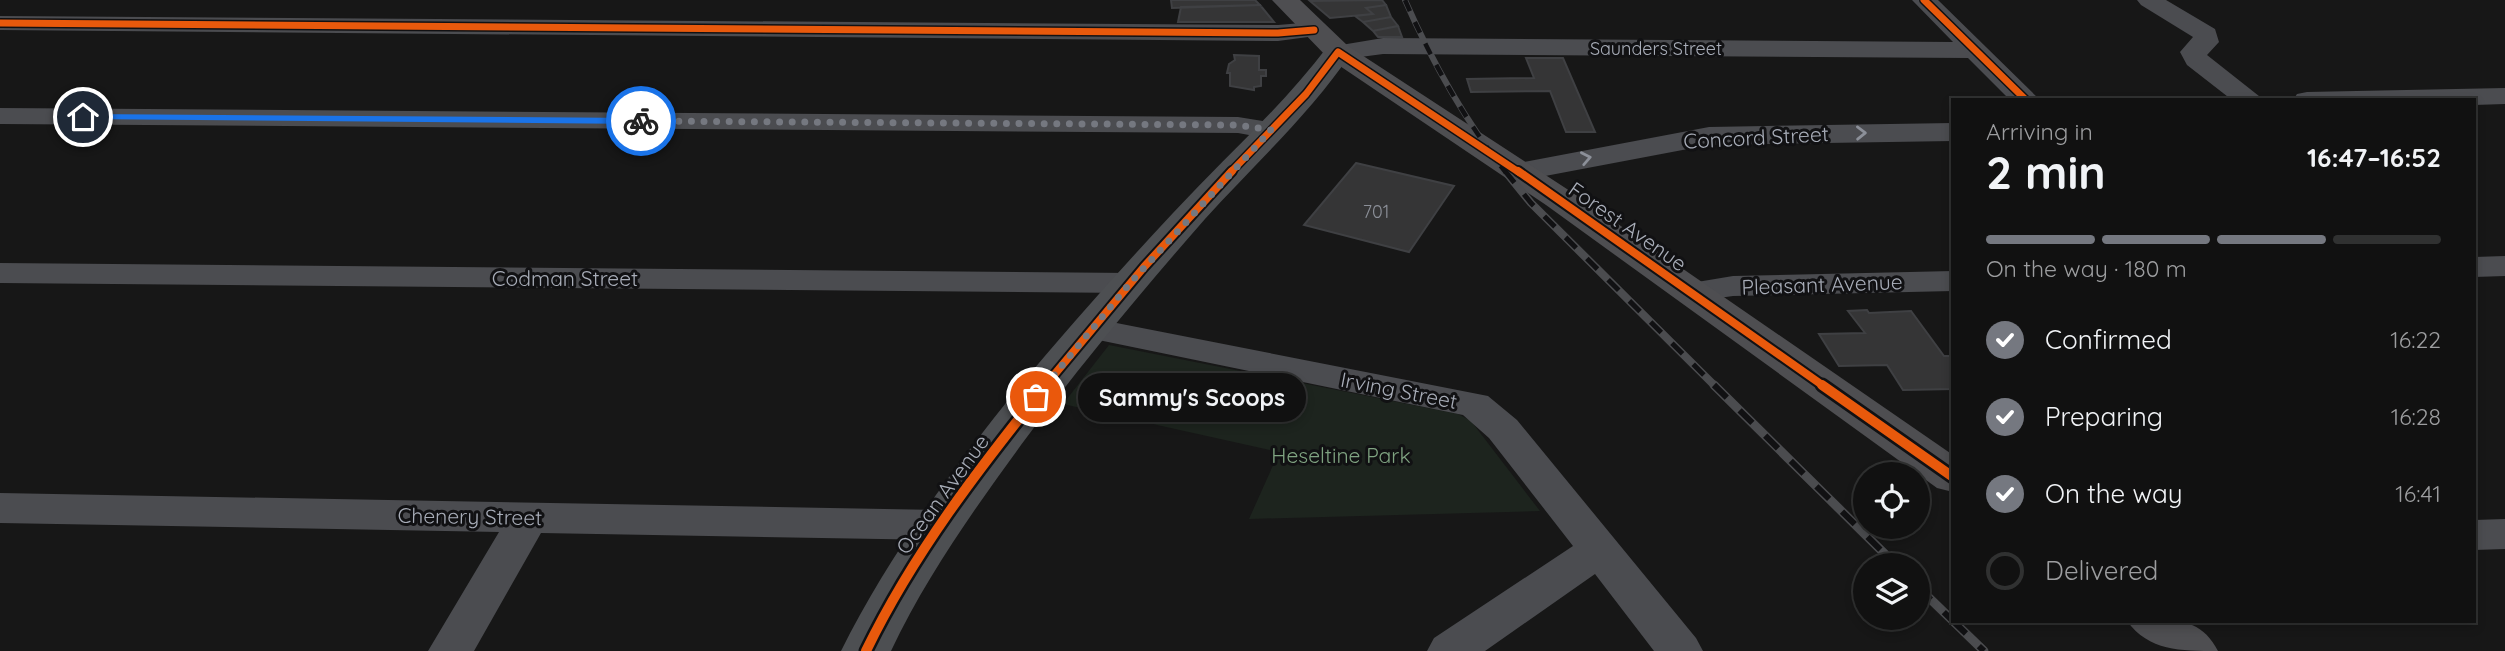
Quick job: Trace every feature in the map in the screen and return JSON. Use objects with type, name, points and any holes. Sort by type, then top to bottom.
[{"type":"highway","name":"Forest Avenue","points":[[1285,0],[1326,41],[1519,172],[1951,476]]},
{"type":"highway","points":[[2155,623],[2193,651]]},
{"type":"main road","name":"Ocean Avenue","points":[[866,651],[895,592],[940,524],[1091,328],[1298,103],[1326,41]]},
{"type":"street","points":[[0,22],[43,0]]},
{"type":"street","points":[[1924,0],[2024,98]]},
{"type":"street","points":[[2149,0],[2206,34],[2206,42],[2193,52],[2196,59],[2247,98]]},
{"type":"street","points":[[1056,30],[1064,4]]},
{"type":"street","name":"Saunders Street","points":[[0,22],[1278,33],[1380,46],[1975,50]]},
{"type":"street","points":[[2406,98],[2505,96]]},
{"type":"street","points":[[0,116],[1238,125],[1271,130]]},
{"type":"street","name":"Concord Street","points":[[1519,172],[1709,136],[1951,132]]},
{"type":"street","points":[[2476,267],[2505,266]]},
{"type":"street","name":"Codman Street","points":[[0,273],[1131,282]]},
{"type":"street","name":"Pleasant Avenue","points":[[1690,292],[1733,286],[1951,281]]},
{"type":"street","name":"Irving Street","points":[[1091,328],[1475,405],[1503,429],[1680,651]]},
{"type":"street","name":"Chenery Street","points":[[0,508],[940,524]]},
{"type":"street","points":[[451,651],[529,517]]},
{"type":"street","points":[[2476,535],[2505,534]]},
{"type":"street","points":[[1450,651],[1599,550]]},
{"type":"green space","name":"Heseltine Park","points":[[1109,345],[1458,414],[1471,421],[1540,511],[1249,519],[1279,452],[1063,404]]},
{"type":"building","points":[[1171,0],[1255,0],[1260,5],[1172,8]]},
{"type":"building","points":[[1382,0],[1386,5],[1366,8],[1373,14],[1330,18],[1310,1]]},
{"type":"building","points":[[1260,5],[1274,22],[1178,22],[1181,7]]},
{"type":"building","points":[[1386,5],[1391,17],[1363,22],[1355,16],[1373,14],[1366,8]]},
{"type":"building","points":[[1391,17],[1398,26],[1373,31],[1363,22]]},
{"type":"building","points":[[1398,26],[1402,37],[1378,37],[1373,31]]},
{"type":"building","points":[[1234,55],[1259,56],[1259,70],[1266,70],[1266,76],[1261,76],[1261,86],[1254,87],[1254,90],[1230,86],[1230,73],[1227,73],[1229,64],[1235,60]]},
{"type":"building","points":[[1526,58],[1563,58],[1595,132],[1566,132],[1550,91],[1471,92],[1467,79],[1534,78]]},
{"type":"building","points":[[1356,163],[1454,186],[1409,252],[1304,225]]},
{"type":"building","points":[[1848,311],[1911,311],[1944,356],[1951,356],[1951,389],[1903,390],[1887,365],[1839,366],[1819,334],[1865,333]]},
{"type":"railway","points":[[1405,0],[1450,90],[1506,173]]},
{"type":"railway","points":[[1505,171],[1531,203],[1716,387]]},
{"type":"railway","points":[[1714,385],[1884,553]]},
{"type":"railway","points":[[1930,599],[1951,619]]},
{"type":"railway","points":[[1955,623],[1984,651]]},
{"type":"cycle path","points":[[1924,0],[2024,98]]},
{"type":"cycle path","points":[[0,23],[1278,33],[1314,30]]},
{"type":"cycle path","points":[[866,651],[893,598],[925,547],[1043,388],[1144,267],[1306,94],[1338,52],[1558,198],[1951,476]]},
{"type":"way so far","points":[[641,121],[1238,125],[1271,130],[1131,282],[1036,397]]},
{"type":"place","name":"Sammy's Scoops","points":[[1036,397]]},
{"type":"route","points":[[83,117],[641,121]]}]
